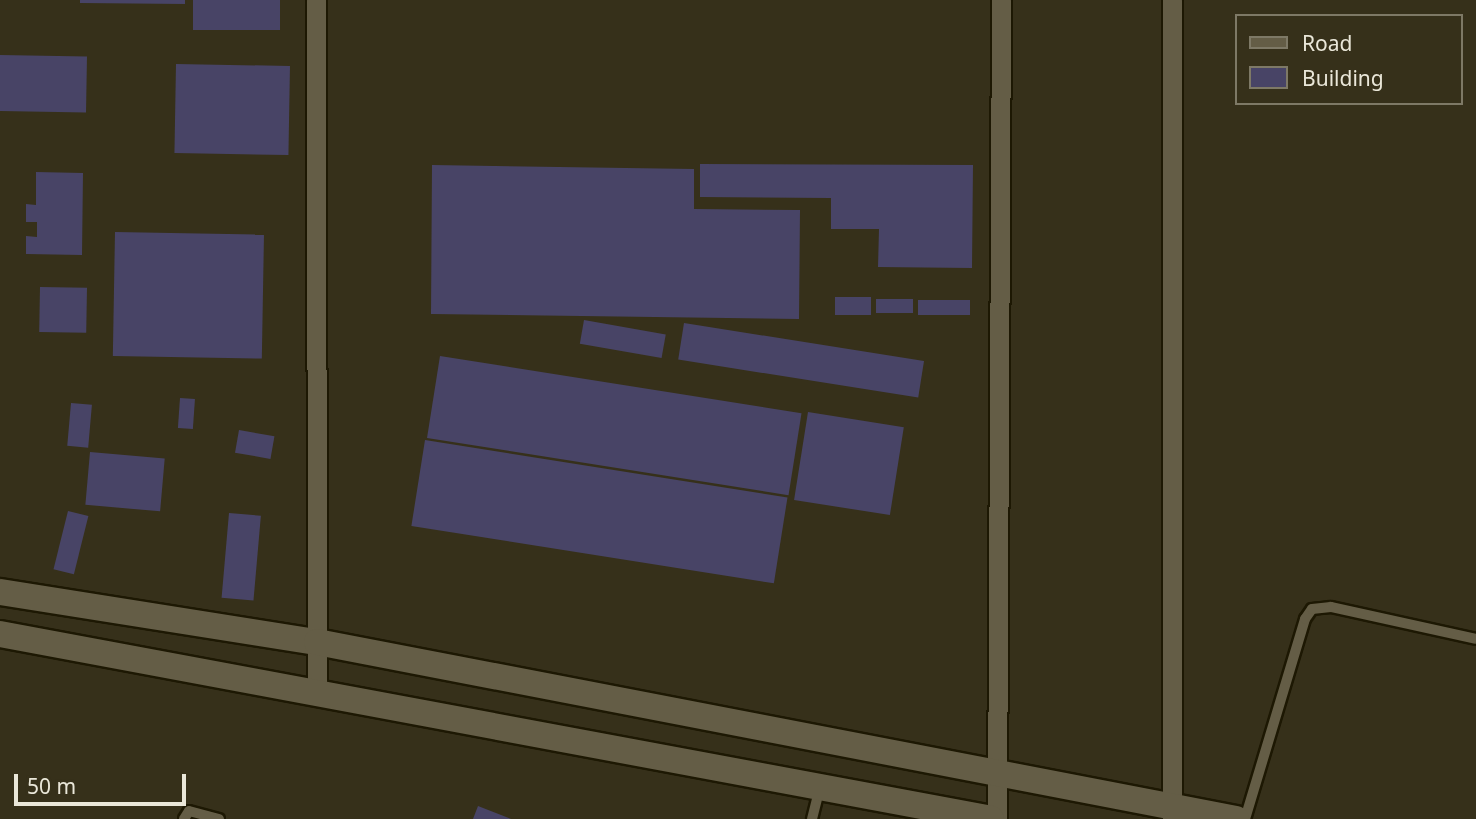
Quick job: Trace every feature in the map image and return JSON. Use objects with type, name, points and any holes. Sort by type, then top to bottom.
[{"type":"street","points":[[316,0],[317,692]]},
{"type":"street","points":[[998,819],[1001,0]]},
{"type":"street","points":[[1172,0],[1172,813]]},
{"type":"street","points":[[0,592],[317,642],[998,774],[1172,813],[1236,819]]},
{"type":"street","points":[[0,634],[991,819]]},
{"type":"lane","points":[[1245,819],[1305,619],[1312,609],[1331,607],[1476,639]]},
{"type":"lane","points":[[812,819],[820,787]]},
{"type":"lane","points":[[184,819],[189,811],[219,819]]},
{"type":"building","points":[[80,0],[185,0],[185,4],[80,3]]},
{"type":"building","points":[[193,0],[280,0],[280,30],[193,30]]},
{"type":"building","points":[[0,55],[87,57],[86,113],[0,111]]},
{"type":"building","points":[[176,64],[290,66],[288,155],[174,153]]},
{"type":"building","points":[[700,164],[973,165],[972,268],[878,267],[879,229],[831,229],[831,198],[700,197]]},
{"type":"building","points":[[432,165],[694,169],[694,209],[800,210],[799,319],[431,314]]},
{"type":"building","points":[[36,172],[83,173],[82,255],[26,254],[26,236],[37,237],[37,222],[26,222],[26,204],[36,205]]},
{"type":"building","points":[[115,232],[264,235],[262,359],[113,356]]},
{"type":"building","points":[[40,287],[87,288],[86,333],[39,332]]},
{"type":"building","points":[[835,297],[871,297],[871,315],[835,315]]},
{"type":"building","points":[[876,299],[913,299],[913,313],[876,313]]},
{"type":"building","points":[[918,300],[970,300],[970,315],[918,315]]},
{"type":"building","points":[[584,320],[666,334],[662,358],[580,344]]},
{"type":"building","points":[[684,323],[924,361],[918,398],[678,360]]},
{"type":"building","points":[[440,356],[801,413],[789,495],[427,438]]},
{"type":"building","points":[[180,398],[195,399],[193,429],[178,428]]},
{"type":"building","points":[[71,403],[92,405],[88,448],[67,446]]},
{"type":"building","points":[[808,412],[904,427],[890,515],[794,500]]},
{"type":"building","points":[[239,430],[274,436],[270,459],[235,453]]},
{"type":"building","points":[[425,440],[787,497],[774,583],[411,526]]},
{"type":"building","points":[[90,452],[165,459],[160,511],[85,505]]},
{"type":"building","points":[[68,511],[88,516],[74,574],[53,569]]},
{"type":"building","points":[[229,513],[261,516],[253,600],[222,598]]},
{"type":"building","points":[[478,806],[511,819],[473,819]]}]
